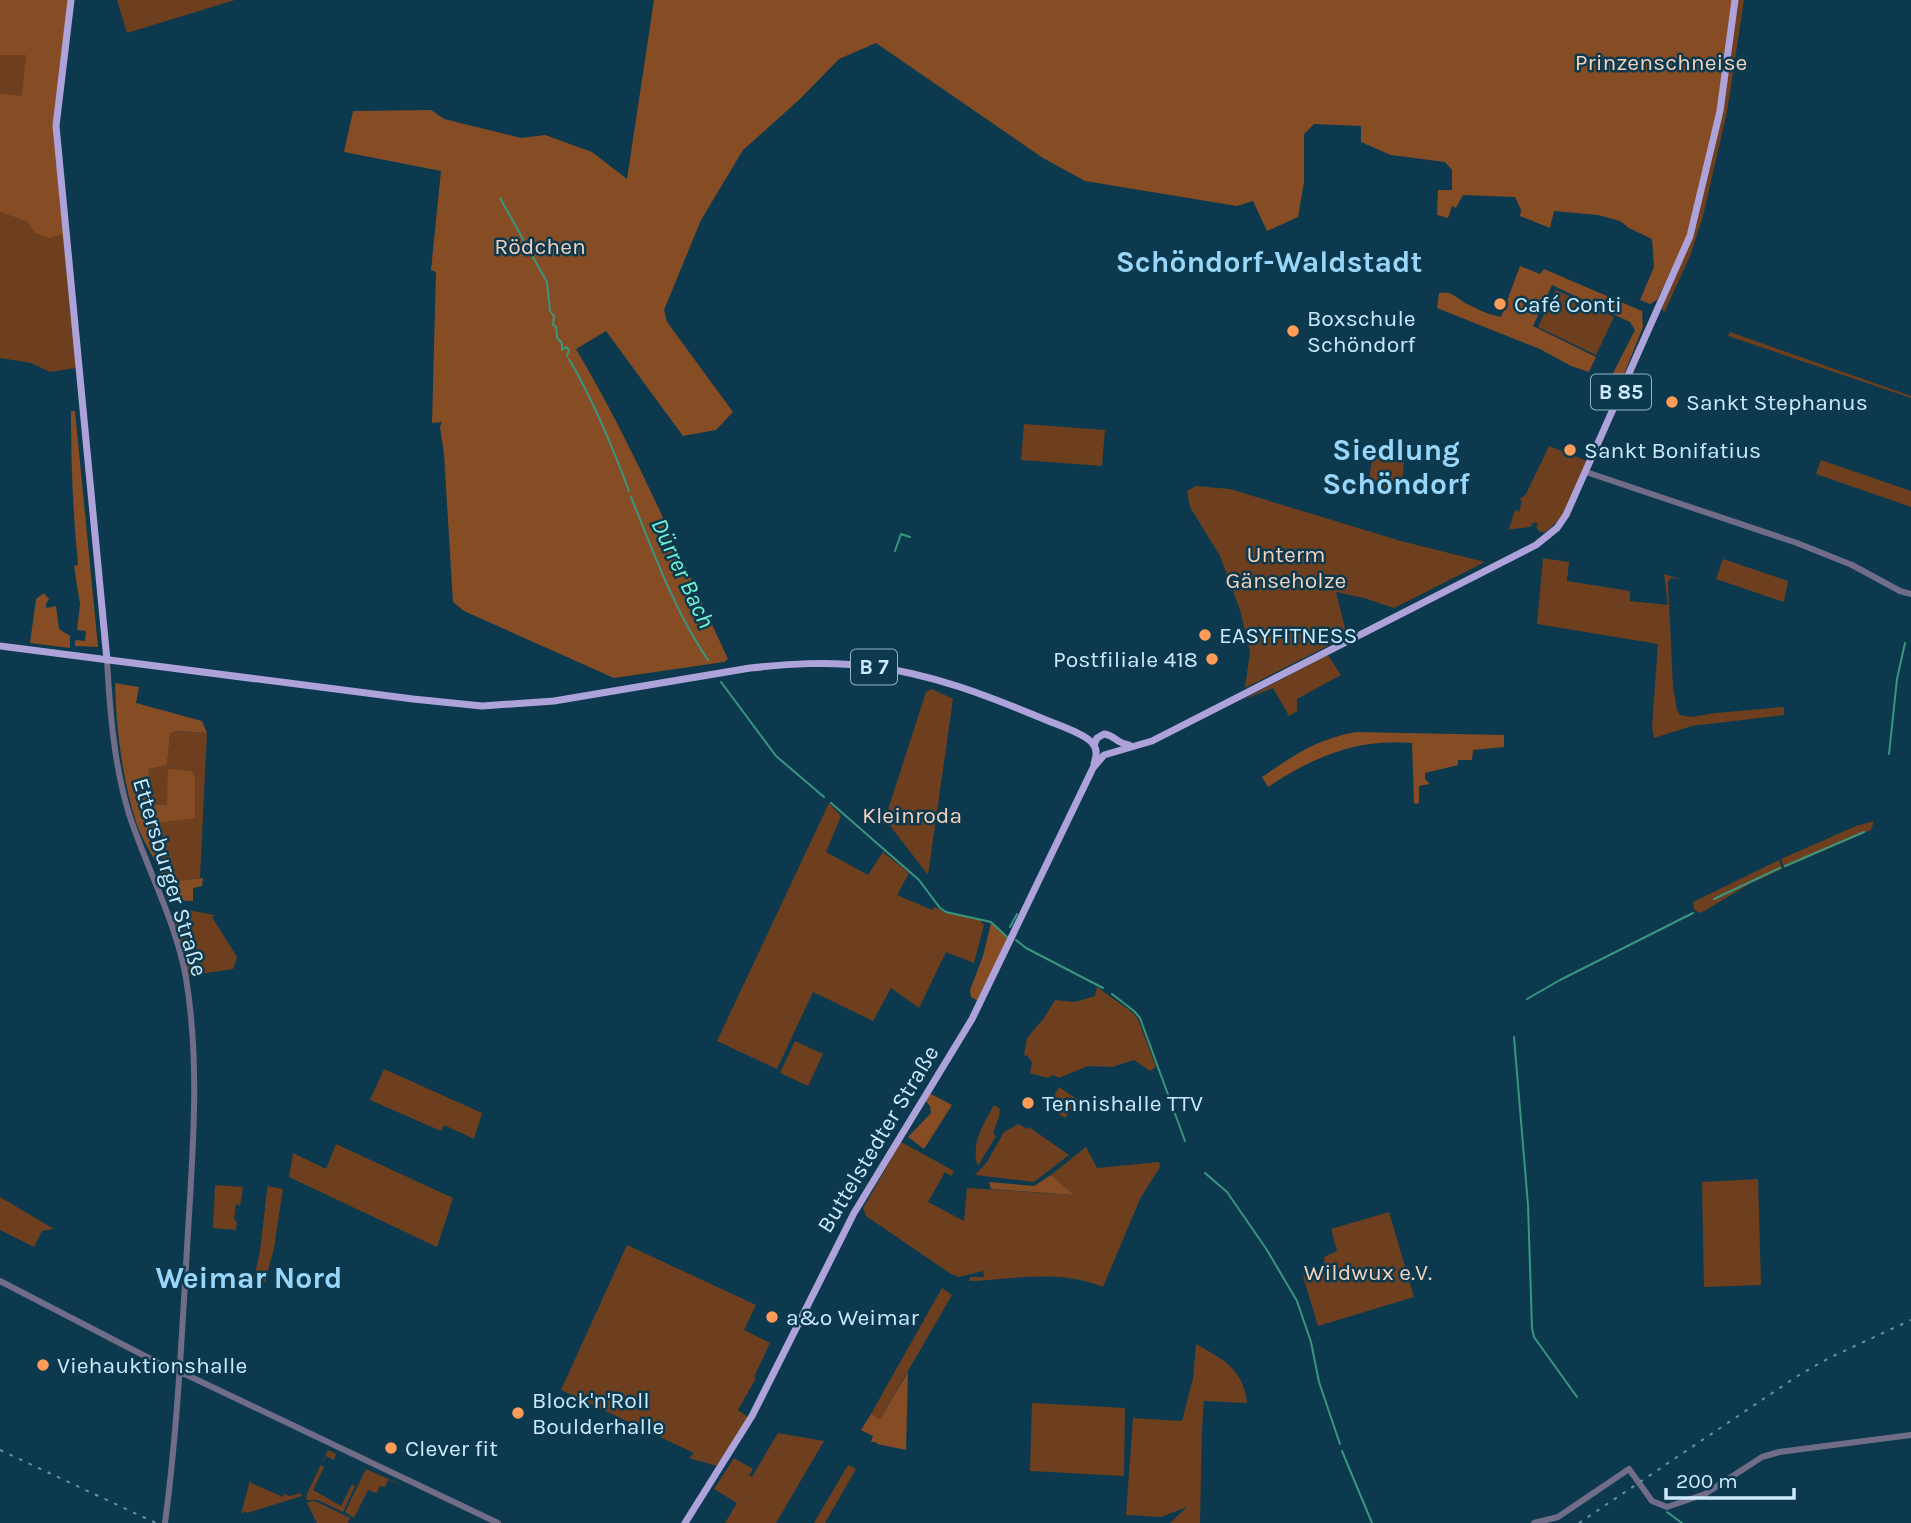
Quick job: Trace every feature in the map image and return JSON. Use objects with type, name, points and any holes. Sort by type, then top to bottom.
[{"type":"main road","points":[[71,0],[56,126],[107,660]]},
{"type":"main road","name":"B 85","points":[[1113,752],[1136,746],[1176,729],[1536,545],[1561,523],[1685,249],[1720,111],[1735,0]]},
{"type":"main road","name":"B 7","points":[[0,646],[482,706],[554,701],[750,668],[811,663],[854,664],[914,673],[954,684],[1072,731],[1099,736]]},
{"type":"main road","name":"B 7","points":[[1072,731],[1098,750]]},
{"type":"main road","points":[[1099,736],[1107,734],[1115,741],[1136,746]]},
{"type":"main road","name":"Buttelstedter Straße","points":[[685,1523],[752,1416],[853,1213],[972,1019],[1093,768],[1099,736]]},
{"type":"main road","points":[[1098,750],[1113,752],[1115,741]]},
{"type":"street","points":[[1586,472],[1830,555],[1908,593]]},
{"type":"street","name":"Ettersburger Straße","points":[[107,660],[114,737],[129,814],[160,893],[182,962],[192,1027],[196,1095],[181,1373],[165,1523]]},
{"type":"street","points":[[0,1281],[181,1373],[498,1523]]},
{"type":"street","points":[[1534,1523],[1558,1517],[1629,1469],[1652,1501],[1667,1507],[1714,1490],[1762,1457],[1779,1452],[1911,1435]]},
{"type":"green space","points":[[0,0],[68,0],[53,129],[76,368],[50,372],[31,363],[0,358]]},
{"type":"green space","points":[[0,0],[68,0],[53,129],[63,234],[49,238],[35,233],[27,221],[0,212],[0,94],[22,96],[26,55],[0,55]]},
{"type":"green space","points":[[117,0],[235,0],[127,33]]},
{"type":"green space","points":[[654,0],[1733,0],[1716,120],[1687,236],[1657,300],[1650,304],[1640,300],[1654,267],[1652,239],[1620,221],[1598,215],[1554,211],[1550,228],[1520,216],[1521,210],[1515,197],[1463,195],[1456,208],[1452,206],[1448,218],[1437,215],[1438,190],[1452,190],[1452,170],[1445,162],[1391,155],[1361,142],[1361,126],[1314,124],[1304,134],[1304,182],[1298,217],[1267,231],[1253,201],[1237,206],[1085,181],[1043,158],[876,43],[839,59],[800,99],[743,150],[701,220],[664,310],[667,322],[733,412],[716,430],[683,436],[606,331],[576,349],[637,463],[728,659],[724,662],[614,678],[464,611],[453,602],[440,427],[442,422],[432,423],[436,272],[431,270],[441,171],[344,152],[353,111],[431,110],[444,119],[521,138],[545,135],[592,152],[627,179]]},
{"type":"green space","points":[[1738,0],[1744,0],[1727,112],[1703,216],[1690,256],[1664,313],[1662,308],[1693,236]]},
{"type":"green space","points":[[1520,266],[1540,274],[1544,269],[1642,311],[1643,327],[1614,399],[1608,383],[1635,330],[1630,322],[1552,285],[1533,326],[1596,357],[1589,372],[1571,366],[1540,349],[1437,308],[1439,293],[1448,293],[1477,309],[1501,317]]},
{"type":"green space","points":[[1556,290],[1614,317],[1596,355],[1538,327]]},
{"type":"green space","points":[[1730,332],[1911,396],[1911,398],[1728,336]]},
{"type":"green space","points":[[71,411],[75,411],[98,647],[75,646],[75,640],[85,641],[86,631],[77,630],[80,604],[74,566],[78,565]]},
{"type":"green space","points":[[1024,424],[1105,430],[1102,466],[1021,460]]},
{"type":"green space","points":[[1549,446],[1587,461],[1570,500],[1560,518],[1545,532],[1540,532],[1536,527],[1538,524],[1534,522],[1530,527],[1505,530],[1509,529],[1515,510],[1519,512],[1522,500],[1519,500],[1526,494]]},
{"type":"green space","points":[[1373,452],[1404,461],[1403,475],[1396,492],[1368,487]]},
{"type":"green space","points":[[1821,460],[1911,491],[1911,507],[1816,474]]},
{"type":"green space","name":"Unterm Gänseholze","points":[[1196,486],[1230,489],[1401,541],[1485,562],[1394,608],[1336,592],[1347,636],[1245,688],[1250,652],[1240,610],[1220,556],[1190,507],[1187,491]]},
{"type":"green space","points":[[1543,558],[1569,562],[1567,581],[1630,591],[1630,601],[1668,605],[1664,574],[1680,579],[1671,578],[1668,582],[1673,687],[1680,715],[1691,717],[1784,707],[1784,715],[1692,726],[1654,738],[1652,727],[1658,644],[1537,624]]},
{"type":"green space","points":[[1723,559],[1788,581],[1784,602],[1716,579]]},
{"type":"green space","points":[[44,593],[49,599],[46,608],[56,606],[59,629],[70,636],[70,648],[30,643],[36,599]]},
{"type":"green space","points":[[1328,655],[1341,675],[1297,699],[1297,711],[1289,716],[1273,688],[1242,700]]},
{"type":"green space","points":[[115,683],[139,687],[136,703],[202,721],[207,733],[177,731],[170,734],[167,765],[149,769],[148,804],[167,805],[168,769],[191,771],[195,778],[195,818],[156,823],[164,883],[203,878],[202,886],[193,888],[193,901],[171,900],[167,897],[157,865],[136,822],[121,753]]},
{"type":"green space","name":"Kleinroda","points":[[932,689],[953,699],[928,875],[885,819],[926,692]]},
{"type":"green space","points":[[177,731],[207,733],[200,878],[164,884],[156,822],[167,805],[148,804],[149,769],[167,765],[170,734]]},
{"type":"green space","points":[[1356,732],[1504,735],[1504,747],[1473,750],[1472,760],[1458,760],[1458,765],[1425,773],[1425,779],[1430,784],[1419,786],[1417,804],[1414,803],[1412,743],[1373,744],[1336,752],[1302,767],[1268,787],[1262,777],[1318,744]]},
{"type":"green space","points":[[829,803],[841,816],[826,852],[868,875],[883,852],[909,873],[897,895],[932,910],[935,907],[946,913],[979,919],[984,925],[974,963],[946,952],[919,1008],[891,988],[873,1021],[813,992],[777,1069],[717,1041]]},
{"type":"green space","points":[[1874,821],[1871,830],[1784,868],[1781,859],[1856,826]]},
{"type":"green space","points":[[1779,860],[1782,869],[1751,883],[1701,913],[1694,910],[1693,902]]},
{"type":"green space","points":[[182,909],[215,915],[212,917],[237,957],[233,969],[187,976],[171,917],[175,911]]},
{"type":"green space","points":[[991,923],[1008,939],[978,1001],[971,997],[970,990],[983,956]]},
{"type":"green space","points":[[1097,987],[1138,1019],[1156,1067],[1150,1071],[1134,1060],[1112,1067],[1088,1066],[1059,1078],[1030,1073],[1032,1063],[1028,1056],[1024,1055],[1027,1038],[1055,1000],[1075,1002],[1095,996]]},
{"type":"green space","points":[[795,1041],[823,1054],[808,1086],[780,1073]]},
{"type":"green space","points":[[384,1069],[482,1113],[474,1139],[444,1125],[441,1131],[370,1100]]},
{"type":"green space","points":[[1059,1087],[1078,1100],[1065,1118],[1048,1107]]},
{"type":"green space","points":[[929,1093],[952,1105],[924,1149],[908,1137],[931,1113],[925,1100]]},
{"type":"green space","points":[[994,1105],[1000,1109],[993,1133],[996,1136],[978,1166],[977,1142]]},
{"type":"green space","points":[[1018,1124],[1028,1129],[1029,1127],[1069,1155],[1034,1182],[975,1175],[987,1162],[1004,1132]]},
{"type":"green space","points":[[901,1142],[954,1171],[951,1176],[945,1172],[928,1202],[964,1221],[967,1188],[1073,1195],[1051,1175],[1086,1147],[1097,1168],[1159,1162],[1160,1167],[1140,1199],[1103,1287],[1072,1278],[1057,1277],[969,1281],[970,1277],[984,1277],[983,1271],[959,1277],[951,1274],[866,1216],[863,1208]]},
{"type":"green space","points":[[336,1144],[453,1198],[437,1247],[289,1177],[293,1153],[326,1169]]},
{"type":"green space","points":[[1051,1175],[1074,1195],[991,1189],[989,1182],[1034,1186]]},
{"type":"green space","points":[[1758,1179],[1761,1285],[1704,1287],[1702,1182]]},
{"type":"green space","points":[[268,1182],[268,1186],[283,1189],[274,1248],[265,1282],[254,1278]]},
{"type":"green space","points":[[215,1185],[243,1187],[240,1206],[236,1204],[236,1230],[213,1228]]},
{"type":"green space","points":[[0,1197],[54,1229],[42,1231],[34,1247],[0,1230]]},
{"type":"green space","name":"Wildwux e.V.","points":[[1389,1212],[1414,1297],[1318,1326],[1303,1276],[1325,1268],[1324,1257],[1337,1251],[1331,1229]]},
{"type":"green space","points":[[627,1245],[756,1305],[744,1330],[770,1343],[754,1377],[756,1378],[738,1410],[748,1417],[717,1466],[689,1458],[694,1453],[561,1390]]},
{"type":"green space","points":[[942,1288],[952,1295],[880,1419],[871,1414]]},
{"type":"green space","points":[[1196,1344],[1215,1355],[1237,1374],[1242,1382],[1247,1403],[1204,1401],[1200,1523],[1170,1523],[1187,1507],[1161,1517],[1126,1515],[1133,1418],[1182,1421],[1193,1378]]},
{"type":"green space","points":[[908,1372],[906,1450],[871,1442],[873,1436],[861,1430],[871,1414],[880,1419]]},
{"type":"green space","points":[[1032,1403],[1125,1408],[1124,1476],[1030,1471]]},
{"type":"green space","points":[[778,1433],[824,1441],[776,1523],[725,1523],[737,1503],[714,1489],[734,1458],[753,1469],[749,1475],[752,1477]]},
{"type":"green space","points":[[328,1450],[336,1454],[334,1460],[326,1456],[313,1490],[341,1506],[352,1484],[355,1486],[343,1512],[318,1500],[306,1500],[307,1494]]},
{"type":"green space","points":[[848,1465],[856,1469],[825,1523],[814,1523]]},
{"type":"green space","points":[[366,1469],[404,1486],[388,1480],[385,1487],[380,1486],[377,1493],[368,1490],[354,1518],[345,1512]]},
{"type":"green space","points":[[250,1480],[251,1483],[283,1497],[284,1494],[290,1496],[301,1493],[302,1496],[241,1514]]},
{"type":"green space","points":[[312,1501],[350,1518],[348,1523],[317,1523],[307,1503]]},
{"type":"waterway","name":"Dürrer Bach","points":[[500,198],[547,282],[550,311],[554,316],[553,325],[556,327],[557,338],[562,343],[562,350],[566,347],[569,350],[567,356]]},
{"type":"waterway","name":"Dürrer Bach","points":[[569,359],[587,391],[629,491]]},
{"type":"waterway","name":"Dürrer Bach","points":[[631,497],[675,601],[708,660]]},
{"type":"waterway","points":[[895,551],[901,534],[910,537]]},
{"type":"waterway","points":[[1889,754],[1897,679],[1905,643]]},
{"type":"waterway","name":"Dürrer Bach","points":[[721,682],[776,756],[824,797]]},
{"type":"waterway","name":"Dürrer Bach","points":[[831,803],[919,880],[940,908],[946,912],[991,922],[1007,937]]},
{"type":"waterway","points":[[1785,866],[1864,832]]},
{"type":"waterway","points":[[1714,899],[1780,868]]},
{"type":"waterway","points":[[1527,999],[1693,913]]},
{"type":"waterway","points":[[1010,927],[1017,914]]},
{"type":"waterway","name":"Dürrer Bach","points":[[1016,940],[1026,948],[1103,988]]},
{"type":"waterway","name":"Dürrer Bach","points":[[1112,994],[1140,1018],[1185,1141]]},
{"type":"waterway","points":[[1514,1037],[1528,1205],[1532,1328],[1534,1337],[1577,1397]]},
{"type":"waterway","name":"Dürrer Bach","points":[[1205,1173],[1227,1192],[1267,1250],[1297,1301],[1311,1342],[1319,1382],[1340,1444]]},
{"type":"waterway","name":"Dürrer Bach","points":[[1342,1451],[1372,1523]]},
{"type":"waterway","points":[[1667,1512],[1682,1523]]},
{"type":"railway","points":[[1579,1523],[1799,1375],[1911,1320]]},
{"type":"railway","points":[[0,1450],[156,1523]]},
{"type":"place","name":"Café Conti","points":[[1500,304]]},
{"type":"place","name":"Boxschule Schöndorf","points":[[1293,331]]},
{"type":"place","name":"Sankt Stephanus","points":[[1672,402]]},
{"type":"place","name":"Sankt Bonifatius","points":[[1570,450]]},
{"type":"place","name":"EASYFITNESS","points":[[1205,635]]},
{"type":"place","name":"Postfiliale 418","points":[[1212,659]]},
{"type":"place","name":"Tennishalle TTV","points":[[1028,1103]]},
{"type":"place","name":"a&o Weimar","points":[[772,1317]]},
{"type":"place","name":"Viehauktionshalle","points":[[43,1365]]},
{"type":"place","name":"Block'n'Roll Boulderhalle","points":[[518,1413]]},
{"type":"place","name":"Clever fit","points":[[391,1448]]},
{"type":"district","name":"Schöndorf-Waldstadt","points":[[1269,262]]},
{"type":"district","name":"Siedlung Schöndorf","points":[[1396,468]]},
{"type":"district","name":"Weimar Nord","points":[[249,1278]]},
{"type":"park label","name":"Prinzenschneise","points":[[1661,62]]},
{"type":"park label","name":"Rödchen","points":[[540,246]]}]
